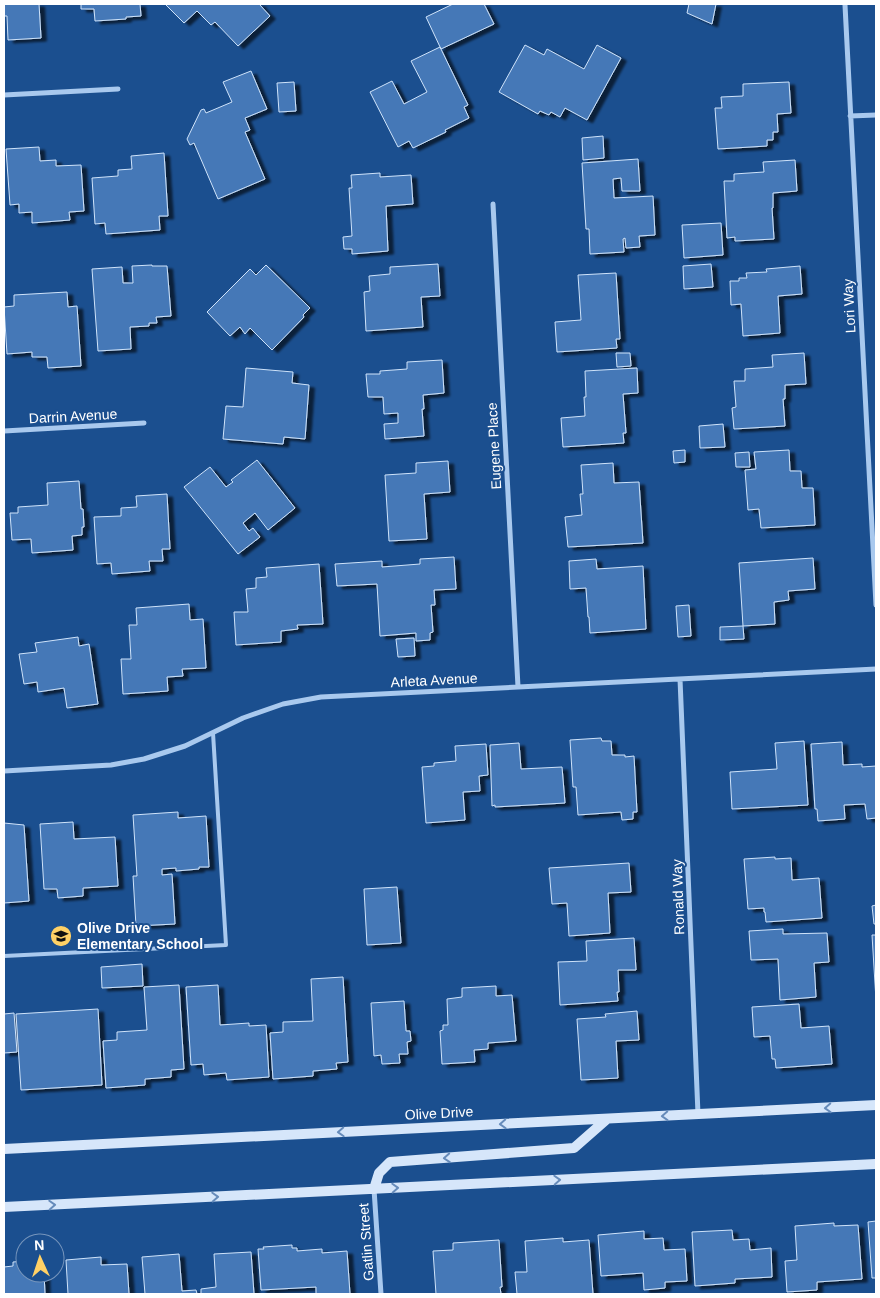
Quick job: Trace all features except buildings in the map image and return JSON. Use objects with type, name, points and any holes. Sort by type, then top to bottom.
[{"type":"main road","name":"Olive Drive","points":[[4,1149],[876,1106]]},
{"type":"main road","points":[[374,1189],[379,1172],[390,1162],[574,1148],[607,1119]]},
{"type":"main road","points":[[4,1207],[876,1164]]},
{"type":"street","name":"Lori Way","points":[[844,6],[876,605]]},
{"type":"street","points":[[4,95],[118,89]]},
{"type":"street","points":[[850,116],[876,115]]},
{"type":"street","name":"Eugene Place","points":[[493,204],[518,687]]},
{"type":"street","name":"Darrin Avenue","points":[[4,431],[144,423]]},
{"type":"street","name":"Arleta Avenue","points":[[4,771],[111,765],[144,760],[185,746],[243,718],[283,704],[321,697],[876,670]]},
{"type":"street","name":"Ronald Way","points":[[680,679],[698,1114]]},
{"type":"street","name":"Gatlin Street","points":[[374,1189],[381,1294]]},
{"type":"lane","points":[[4,956],[226,945],[213,733]]},
{"type":"place","name":"Olive Drive Elementary School","points":[[61,936]]}]
